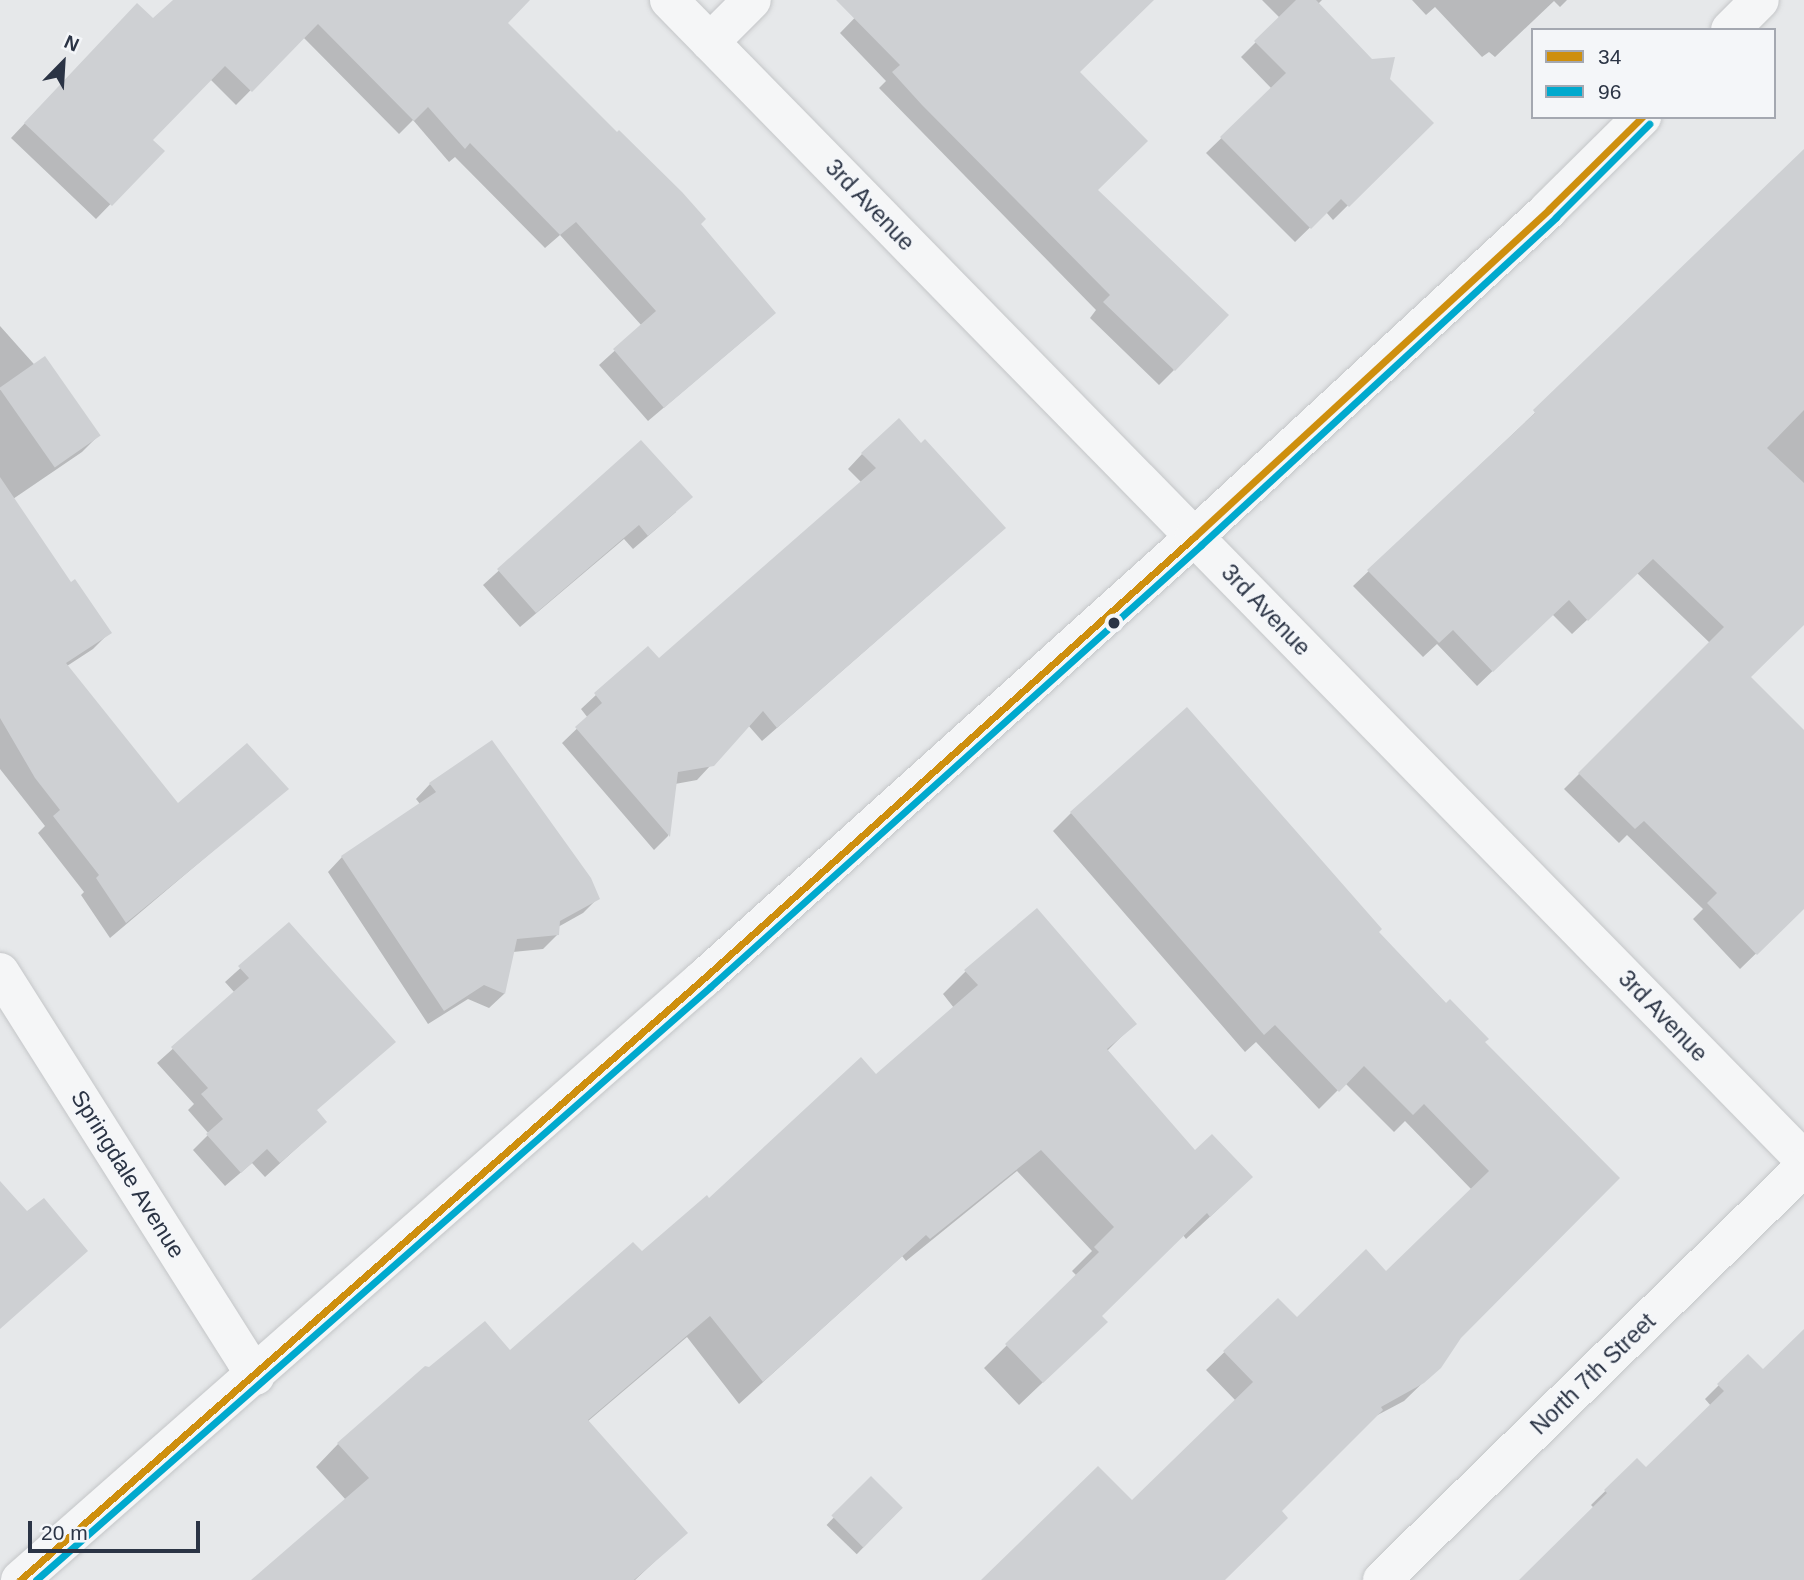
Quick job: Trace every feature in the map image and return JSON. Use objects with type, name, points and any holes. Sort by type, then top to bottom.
[{"type":"street","name":"3rd Avenue","points":[[670,0],[1804,1160]]},
{"type":"street","points":[[710,42],[752,0]]},
{"type":"street","points":[[1732,28],[1760,0]]},
{"type":"street","points":[[20,1580],[255,1376],[702,979],[1194,537],[1549,209],[1640,119]]},
{"type":"street","name":"Springdale Avenue","points":[[0,972],[255,1376]]},
{"type":"street","name":"North 7th Street","points":[[1382,1580],[1804,1167]]},
{"type":"building","points":[[173,0],[530,0],[508,23],[617,132],[619,130],[682,192],[706,219],[701,224],[776,313],[664,408],[613,349],[656,311],[576,222],[560,235],[470,143],[465,149],[428,107],[414,121],[318,24],[252,92],[225,66],[153,140],[165,151],[112,206],[24,123],[137,3],[153,18]]},
{"type":"building","points":[[836,0],[1154,0],[1080,72],[1148,141],[1098,190],[1229,315],[1175,371],[1103,302],[1110,295],[922,105],[892,72],[900,65]]},
{"type":"building","points":[[1296,0],[1316,0],[1372,59],[1395,57],[1390,79],[1434,123],[1349,207],[1341,199],[1311,229],[1220,137],[1286,73],[1254,41]]},
{"type":"building","points":[[1804,149],[1804,410],[1767,448],[1804,483],[1804,625],[1751,677],[1804,730],[1804,909],[1757,955],[1707,903],[1717,893],[1644,821],[1635,829],[1578,773],[1724,627],[1653,559],[1588,621],[1569,600],[1493,672],[1453,630],[1439,643],[1367,570],[1535,413],[1533,410]]},
{"type":"building","points":[[45,356],[101,435],[55,468],[0,389]]},
{"type":"building","points":[[899,418],[921,443],[925,439],[1006,528],[777,728],[763,711],[714,766],[678,772],[670,837],[575,727],[602,703],[594,693],[648,646],[659,658],[876,468],[861,453]]},
{"type":"building","points":[[641,440],[693,497],[648,536],[639,525],[536,613],[497,569]]},
{"type":"building","points":[[0,477],[71,582],[75,579],[112,633],[66,663],[178,803],[247,743],[289,789],[126,923],[96,878],[99,875],[53,816],[60,810],[35,778],[0,718]]},
{"type":"building","points":[[1187,707],[1382,929],[1379,932],[1446,1003],[1450,999],[1489,1039],[1485,1042],[1620,1178],[1461,1338],[1441,1368],[1424,1383],[1381,1407],[1383,1410],[1282,1511],[1288,1518],[1225,1580],[981,1580],[1098,1466],[1132,1500],[1253,1382],[1223,1351],[1278,1298],[1297,1317],[1366,1249],[1386,1271],[1489,1171],[1424,1104],[1413,1115],[1364,1066],[1339,1092],[1275,1025],[1264,1035],[1070,812]]},
{"type":"building","points":[[492,740],[591,878],[600,899],[560,921],[559,935],[517,939],[505,994],[484,985],[444,1011],[341,856],[436,792],[429,783]]},
{"type":"building","points":[[1037,908],[1137,1024],[1107,1049],[1195,1150],[1212,1134],[1253,1177],[1210,1217],[1207,1213],[1102,1316],[1108,1322],[1043,1383],[1005,1344],[1099,1252],[1094,1247],[1114,1227],[1041,1150],[930,1239],[926,1235],[763,1382],[710,1316],[588,1420],[688,1533],[634,1580],[251,1580],[369,1478],[337,1443],[425,1366],[429,1367],[485,1321],[510,1350],[633,1242],[642,1251],[707,1195],[709,1198],[861,1057],[876,1074],[978,985],[964,970]]},
{"type":"building","points":[[289,922],[396,1042],[317,1110],[327,1122],[280,1163],[267,1149],[241,1173],[206,1134],[223,1119],[201,1094],[208,1088],[171,1047],[249,978],[238,966]]},
{"type":"building","points":[[0,1181],[27,1211],[44,1198],[88,1251],[0,1329]]},
{"type":"building","points":[[1804,1329],[1804,1580],[1519,1580],[1607,1493],[1604,1490],[1637,1458],[1646,1467],[1724,1391],[1717,1384],[1748,1354],[1763,1369]]},
{"type":"building","points":[[871,1476],[903,1508],[863,1547],[831,1516]]},
{"type":"transit line","name":"34","points":[[20,1580],[703,979],[1194,537],[1549,209],[1640,119]]},
{"type":"transit line","name":"96","points":[[36,1580],[710,987],[1201,545],[1556,217],[1649,124]]}]
